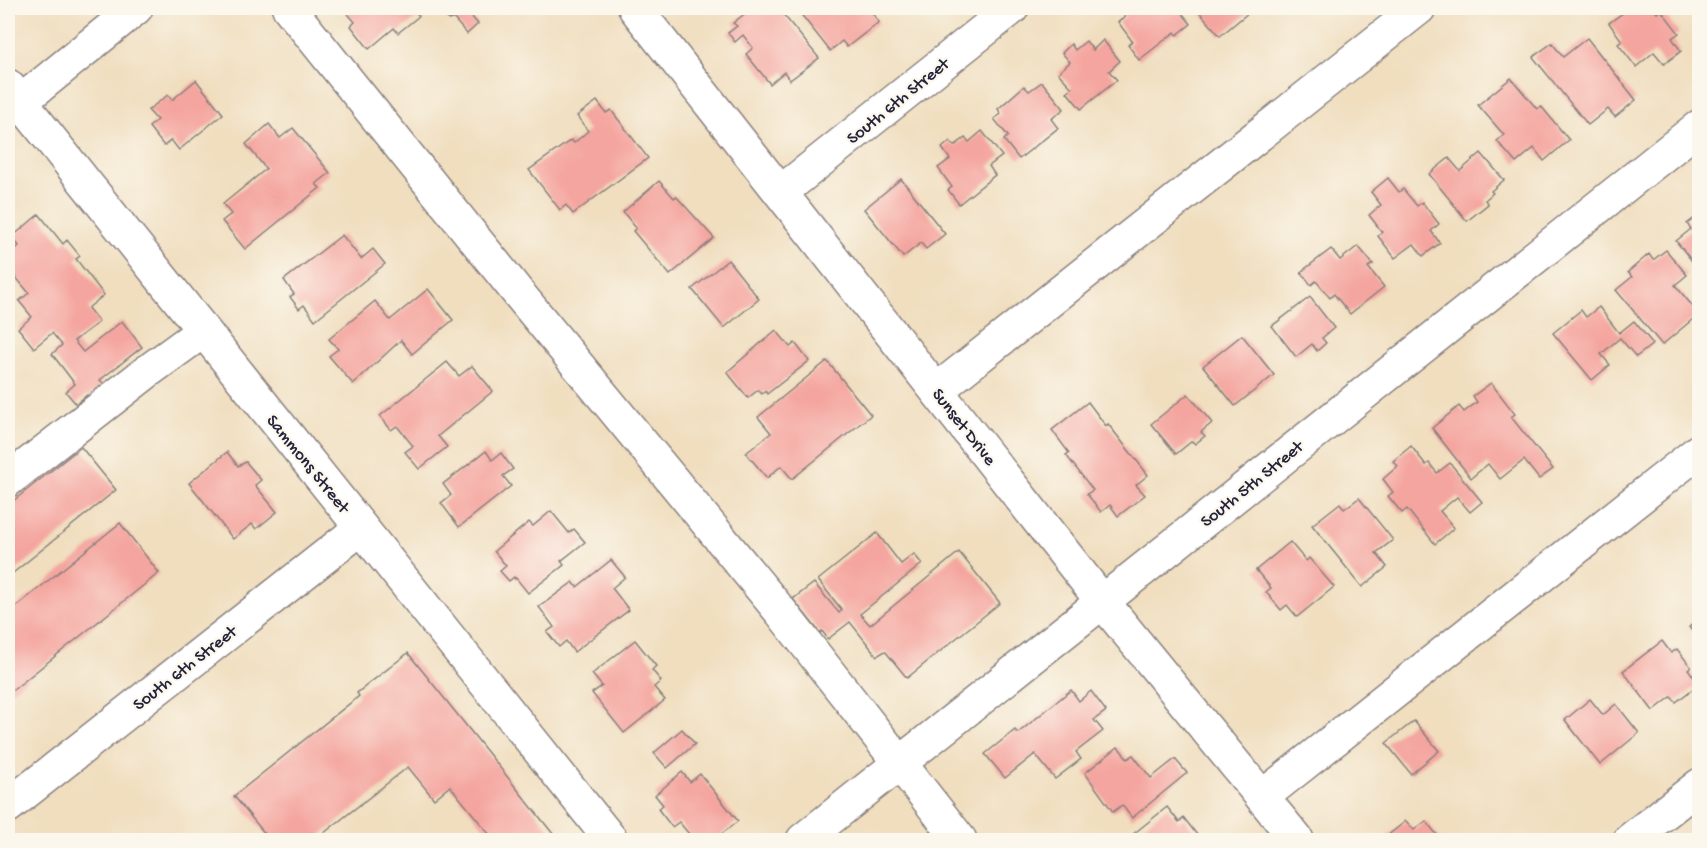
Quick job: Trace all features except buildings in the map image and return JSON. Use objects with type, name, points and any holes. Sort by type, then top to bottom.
[{"type":"street","points":[[12,100],[136,8]]},
{"type":"street","points":[[289,8],[519,294],[781,612],[960,840]]},
{"type":"street","name":"Sunset Drive","points":[[636,8],[1102,601],[1298,840]]},
{"type":"street","name":"South 6th Street","points":[[781,192],[1012,8]]},
{"type":"street","points":[[937,390],[1419,8]]},
{"type":"street","name":"Sammons Street","points":[[12,100],[203,331],[611,840]]},
{"type":"street","name":"South 5th Street","points":[[803,840],[1700,126]]},
{"type":"street","points":[[8,480],[203,331]]},
{"type":"street","points":[[1262,797],[1700,450]]},
{"type":"street","name":"South 6th Street","points":[[8,806],[361,528]]},
{"type":"street","points":[[1630,840],[1700,785]]}]
